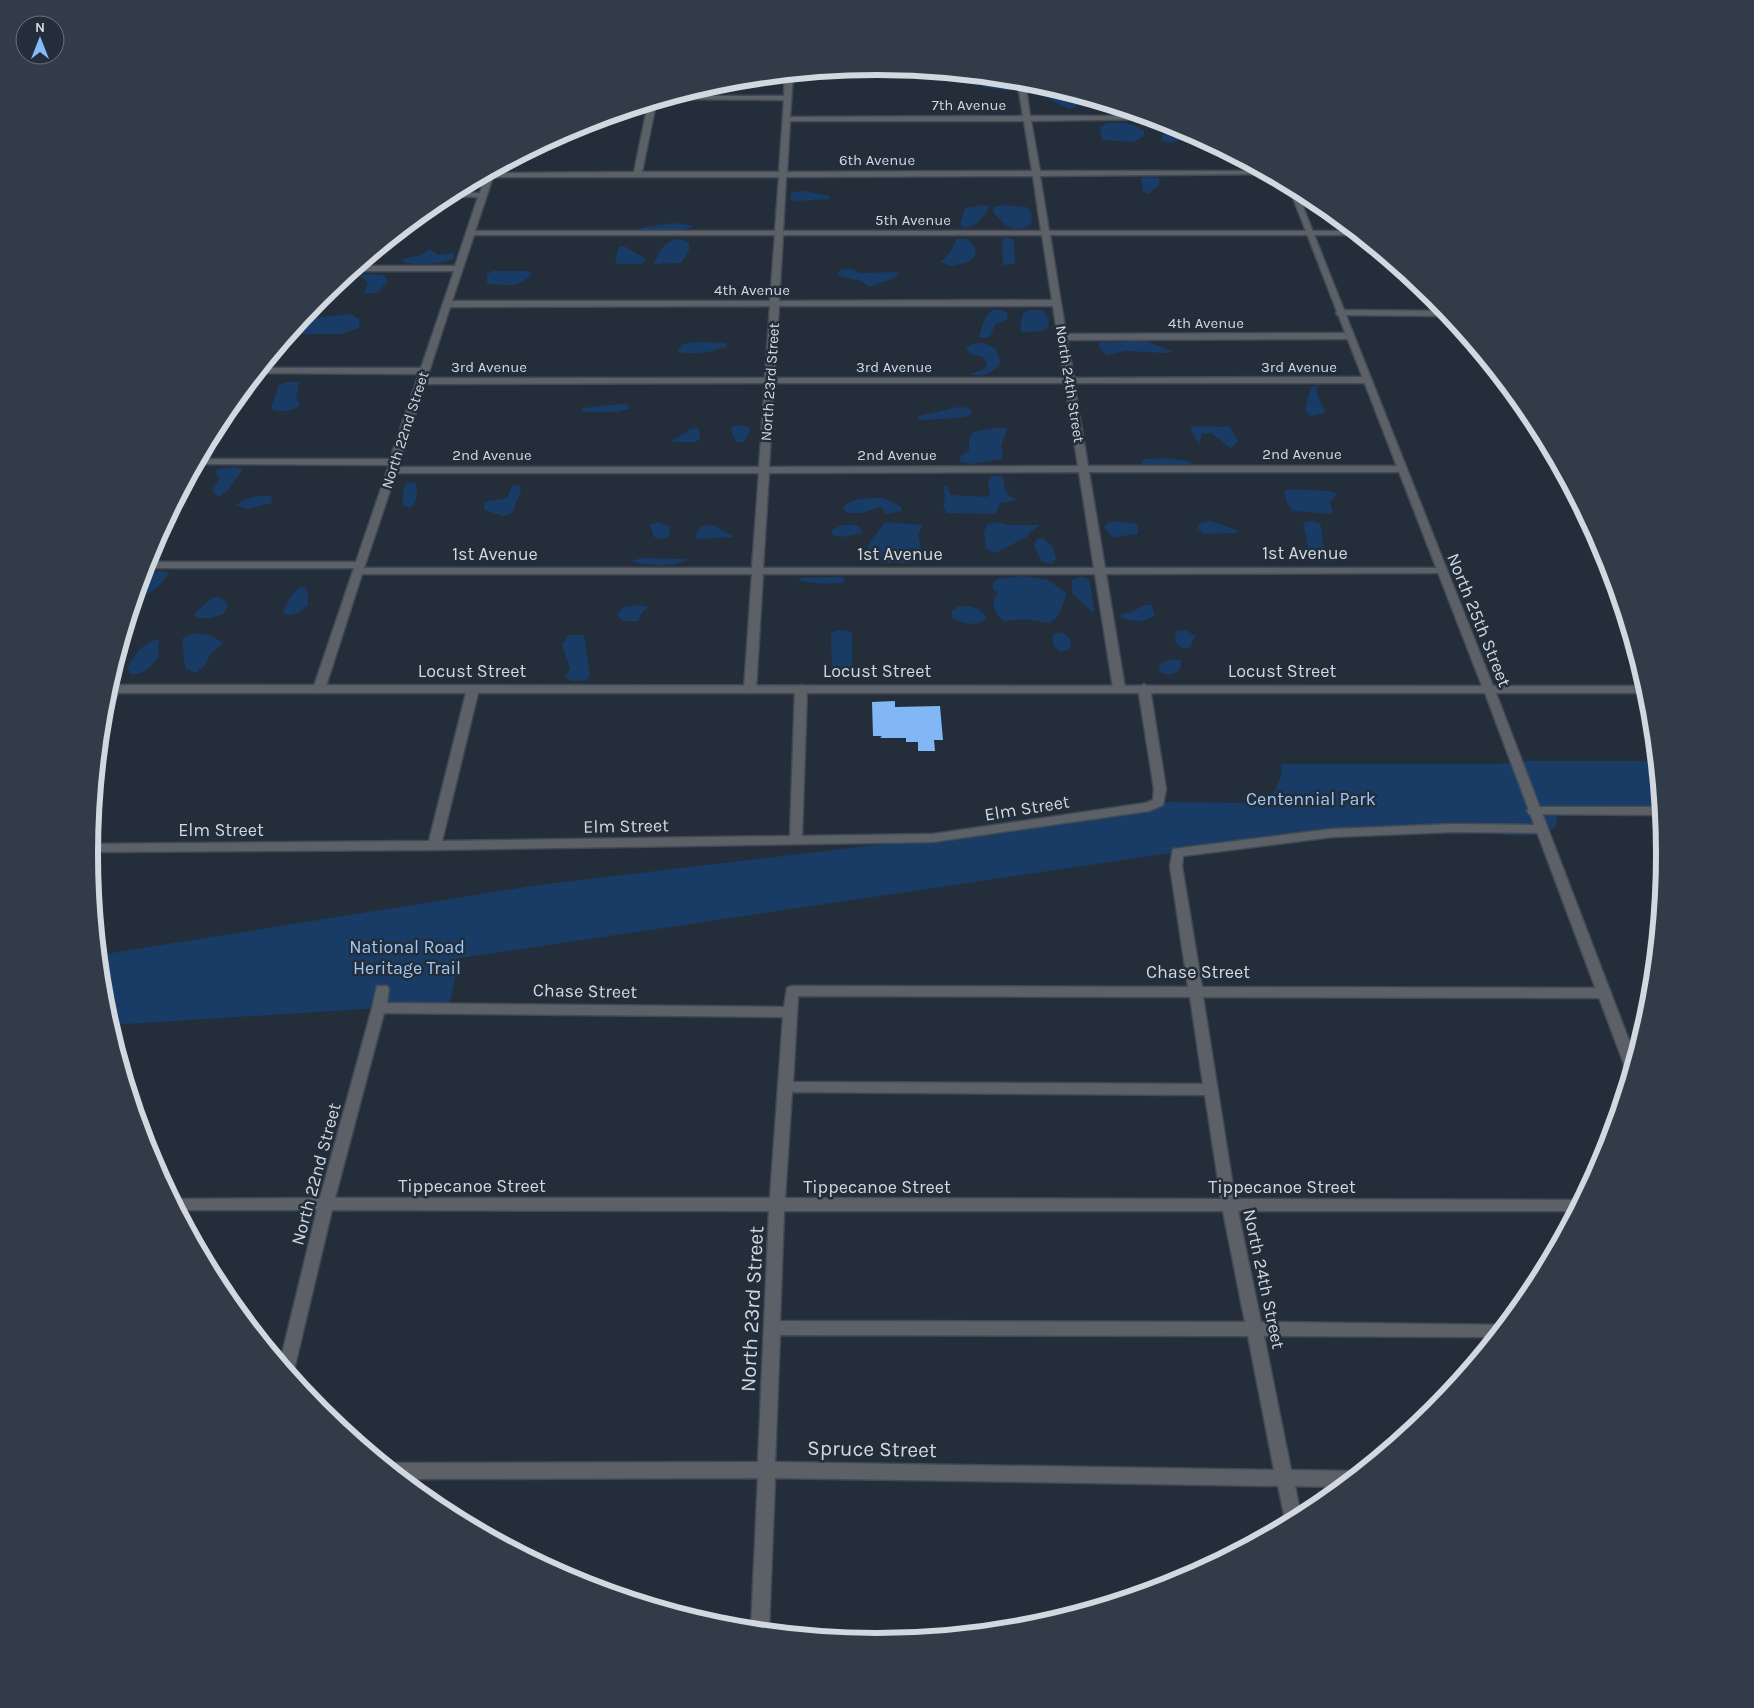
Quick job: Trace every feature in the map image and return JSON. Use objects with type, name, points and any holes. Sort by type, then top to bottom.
[{"type":"street","name":"North 23rd Street","points":[[750,689],[790,81]]},
{"type":"street","name":"North 24th Street","points":[[1022,89],[1119,688]]},
{"type":"street","points":[[692,98],[788,98]]},
{"type":"street","points":[[638,174],[651,109]]},
{"type":"street","name":"7th Avenue","points":[[787,120],[1133,118]]},
{"type":"street","name":"6th Avenue","points":[[498,173],[1256,173]]},
{"type":"street","name":"North 22nd Street","points":[[319,689],[488,178]]},
{"type":"street","points":[[462,195],[483,195]]},
{"type":"street","name":"North 25th Street","points":[[1295,197],[1489,690],[1533,811],[1629,1058]]},
{"type":"street","name":"5th Avenue","points":[[470,233],[1347,233]]},
{"type":"street","points":[[362,269],[459,268]]},
{"type":"street","name":"4th Avenue","points":[[447,304],[1057,303]]},
{"type":"street","points":[[1340,313],[1438,314]]},
{"type":"street","name":"4th Avenue","points":[[1062,336],[1349,336]]},
{"type":"street","points":[[266,371],[425,371]]},
{"type":"street","name":"3rd Avenue","points":[[421,381],[1367,380]]},
{"type":"street","name":"2nd Avenue","points":[[203,462],[764,470],[1401,469]]},
{"type":"street","name":"1st Avenue","points":[[153,566],[758,571],[1441,571]]},
{"type":"street","name":"Locust Street","points":[[116,689],[1144,688],[1638,690]]},
{"type":"street","name":"Elm Street","points":[[98,848],[434,846],[933,838],[1149,807],[1159,802],[1160,781],[1144,688]]},
{"type":"street","points":[[434,846],[473,689]]},
{"type":"street","points":[[796,840],[802,689]]},
{"type":"street","points":[[1533,811],[1654,811]]},
{"type":"street","name":"North 24th Street","points":[[1292,1513],[1229,1205],[1176,866],[1177,852],[1332,833],[1453,828],[1540,829]]},
{"type":"street","name":"North 22nd Street","points":[[288,1364],[326,1204],[379,1008],[382,989]]},
{"type":"street","name":"North 23rd Street","points":[[760,1624],[765,1470],[778,1206],[792,991]]},
{"type":"street","name":"Chase Street","points":[[792,991],[1604,992]]},
{"type":"street","name":"Chase Street","points":[[379,1008],[791,1012]]},
{"type":"street","points":[[786,1087],[1211,1090]]},
{"type":"street","name":"Tippecanoe Street","points":[[181,1204],[1572,1206]]},
{"type":"street","points":[[772,1328],[1493,1330]]},
{"type":"street","name":"Spruce Street","points":[[402,1471],[765,1470],[1342,1479]]},
{"type":"green space","points":[[984,83],[1015,89],[1010,91],[982,87]]},
{"type":"green space","points":[[1050,95],[1080,102],[1075,107],[1069,109],[1046,97]]},
{"type":"green space","points":[[1107,123],[1131,124],[1144,131],[1144,136],[1134,142],[1102,140],[1100,127]]},
{"type":"green space","points":[[1165,130],[1182,137],[1172,143],[1161,141]]},
{"type":"green space","points":[[1141,178],[1159,178],[1159,185],[1148,194],[1143,192]]},
{"type":"green space","points":[[803,191],[830,196],[830,199],[796,201],[790,199],[792,192]]},
{"type":"green space","points":[[985,205],[989,207],[985,215],[975,224],[963,228],[960,224],[965,208]]},
{"type":"green space","points":[[1002,205],[1026,207],[1031,211],[1032,223],[1020,229],[1014,229],[1006,225],[993,212],[994,207]]},
{"type":"green space","points":[[673,223],[694,226],[675,231],[641,230],[640,228]]},
{"type":"green space","points":[[1005,237],[1014,240],[1015,264],[1003,265],[1002,240]]},
{"type":"green space","points":[[680,239],[689,243],[689,251],[681,263],[654,264],[666,244]]},
{"type":"green space","points":[[957,239],[968,239],[976,249],[975,255],[969,262],[951,266],[941,262],[951,251]]},
{"type":"green space","points":[[619,246],[626,247],[647,260],[641,264],[618,264],[615,261]]},
{"type":"green space","points":[[430,249],[438,255],[454,253],[453,259],[423,264],[405,263],[402,259],[422,255]]},
{"type":"green space","points":[[852,269],[860,273],[900,272],[895,278],[869,287],[861,281],[839,276],[837,273],[841,270]]},
{"type":"green space","points":[[493,271],[527,271],[532,274],[527,279],[516,284],[487,284],[487,274]]},
{"type":"green space","points":[[366,274],[384,275],[388,282],[376,293],[364,293],[368,282],[359,276]]},
{"type":"green space","points":[[997,309],[1007,312],[1008,319],[995,325],[990,337],[979,338],[987,316]]},
{"type":"green space","points":[[1029,310],[1042,310],[1049,319],[1048,327],[1042,331],[1023,332],[1020,330],[1023,313]]},
{"type":"green space","points":[[351,314],[360,320],[359,328],[342,334],[297,334],[313,318]]},
{"type":"green space","points":[[1143,340],[1173,352],[1126,351],[1106,355],[1099,347],[1099,343]]},
{"type":"green space","points":[[697,342],[726,343],[727,346],[702,353],[677,351],[684,344]]},
{"type":"green space","points":[[983,343],[995,348],[1001,362],[988,374],[970,374],[984,369],[987,363],[983,357],[970,354],[966,348],[972,344]]},
{"type":"green space","points":[[288,382],[299,382],[296,398],[300,406],[286,411],[271,409],[279,385]]},
{"type":"green space","points":[[1321,384],[1316,389],[1320,403],[1325,409],[1324,413],[1311,416],[1305,410],[1311,387]]},
{"type":"green space","points":[[627,404],[630,408],[618,412],[581,412],[583,408]]},
{"type":"green space","points":[[959,407],[970,408],[972,414],[965,417],[925,420],[919,419],[918,416]]},
{"type":"green space","points":[[742,425],[751,429],[744,442],[736,442],[731,431],[733,426]]},
{"type":"green space","points":[[1196,426],[1230,427],[1238,441],[1231,448],[1211,433],[1202,434],[1199,444],[1190,428]]},
{"type":"green space","points":[[999,427],[1007,429],[1001,446],[1003,454],[1001,459],[971,464],[960,462],[960,457],[969,451],[969,440],[973,432]]},
{"type":"green space","points":[[699,428],[700,438],[696,442],[671,442],[690,429]]},
{"type":"green space","points":[[1166,458],[1192,462],[1191,464],[1145,465],[1141,462],[1146,459]]},
{"type":"green space","points":[[234,467],[243,469],[228,490],[219,497],[212,491],[220,478],[215,473],[218,469]]},
{"type":"green space","points":[[993,475],[1003,477],[1006,493],[1017,500],[1000,503],[996,514],[947,513],[943,506],[945,496],[943,487],[946,485],[951,495],[986,497],[990,495],[988,480]]},
{"type":"green space","points":[[407,482],[416,483],[417,490],[416,500],[409,508],[403,505],[404,490]]},
{"type":"green space","points":[[519,485],[521,491],[512,513],[503,516],[484,510],[485,502],[507,498],[512,486]]},
{"type":"green space","points":[[1290,489],[1329,491],[1337,494],[1330,502],[1333,514],[1293,511],[1287,503],[1284,492]]},
{"type":"green space","points":[[258,496],[271,496],[272,503],[246,509],[236,505],[246,499]]},
{"type":"green space","points":[[884,498],[901,507],[902,511],[886,514],[881,507],[861,513],[847,513],[843,507],[852,501]]},
{"type":"green space","points":[[1114,521],[1138,524],[1138,534],[1113,537],[1104,528],[1106,524]]},
{"type":"green space","points":[[1210,521],[1240,531],[1235,533],[1204,534],[1197,528],[1200,523]]},
{"type":"green space","points":[[1312,521],[1320,523],[1327,553],[1336,559],[1328,562],[1314,560],[1310,555],[1303,523]]},
{"type":"green space","points":[[658,522],[670,527],[669,536],[662,539],[654,537],[650,525]]},
{"type":"green space","points":[[885,522],[923,525],[918,534],[922,555],[917,559],[902,563],[886,563],[866,555],[869,543]]},
{"type":"green space","points":[[999,522],[1008,525],[1039,525],[1026,537],[996,553],[986,549],[984,532],[988,524]]},
{"type":"green space","points":[[713,525],[734,537],[696,539],[696,533],[702,526]]},
{"type":"green space","points":[[843,525],[858,525],[863,533],[842,537],[832,535],[833,529]]},
{"type":"green space","points":[[1043,538],[1053,548],[1056,559],[1051,564],[1042,562],[1034,547],[1037,539]]},
{"type":"green space","points":[[642,558],[688,560],[660,565],[631,561]]},
{"type":"green space","points":[[160,571],[169,573],[160,585],[141,599],[150,574]]},
{"type":"green space","points":[[1023,576],[1048,580],[1066,593],[1063,606],[1050,623],[1025,619],[1003,621],[998,615],[994,607],[994,600],[998,593],[993,589],[993,582],[998,579]]},
{"type":"green space","points":[[843,577],[845,582],[833,584],[798,580],[800,578]]},
{"type":"green space","points":[[1080,577],[1089,579],[1093,613],[1072,593],[1072,580]]},
{"type":"green space","points":[[302,586],[308,591],[308,605],[298,613],[288,615],[283,612],[292,594]]},
{"type":"green space","points":[[219,597],[228,605],[224,614],[211,618],[198,618],[194,614],[212,598]]},
{"type":"green space","points":[[639,605],[649,607],[642,612],[638,621],[622,621],[617,614],[624,607]]},
{"type":"green space","points":[[1144,605],[1151,605],[1155,614],[1148,619],[1139,621],[1121,618],[1121,614],[1132,612]]},
{"type":"green space","points":[[959,606],[975,608],[981,611],[986,618],[974,624],[952,618],[952,611]]},
{"type":"green space","points":[[844,630],[852,633],[852,674],[848,677],[839,677],[832,672],[831,635],[835,631]]},
{"type":"green space","points":[[1186,630],[1195,636],[1190,647],[1184,649],[1175,642],[1176,631]]},
{"type":"green space","points":[[1062,632],[1070,639],[1071,647],[1068,650],[1059,651],[1053,645],[1053,635]]},
{"type":"green space","points":[[193,633],[209,635],[224,643],[211,653],[205,665],[196,673],[186,669],[182,639]]},
{"type":"green space","points":[[569,635],[584,635],[590,676],[587,680],[573,681],[565,678],[570,668],[562,644]]},
{"type":"green space","points":[[159,639],[158,658],[149,668],[139,674],[130,674],[127,668],[140,650],[148,643]]},
{"type":"green space","points":[[1172,659],[1181,660],[1180,669],[1171,674],[1159,672],[1160,664]]},
{"type":"green space","name":"National Road Heritage Trail","points":[[1525,761],[1650,761],[1654,811],[1557,816],[1556,826],[1545,834],[1517,836],[1453,828],[1332,833],[1177,852],[460,958],[448,1009],[379,1008],[117,1025],[105,956],[105,954],[539,885],[961,835],[1159,802],[1258,803],[1276,790],[1282,771],[1280,764],[1499,764]]},
{"type":"building","points":[[895,701],[895,707],[940,706],[943,740],[934,740],[935,751],[918,751],[918,742],[906,742],[906,738],[880,738],[882,736],[873,736],[872,702]]},
{"type":"park label","name":"Centennial Park","points":[[1311,799]]}]
